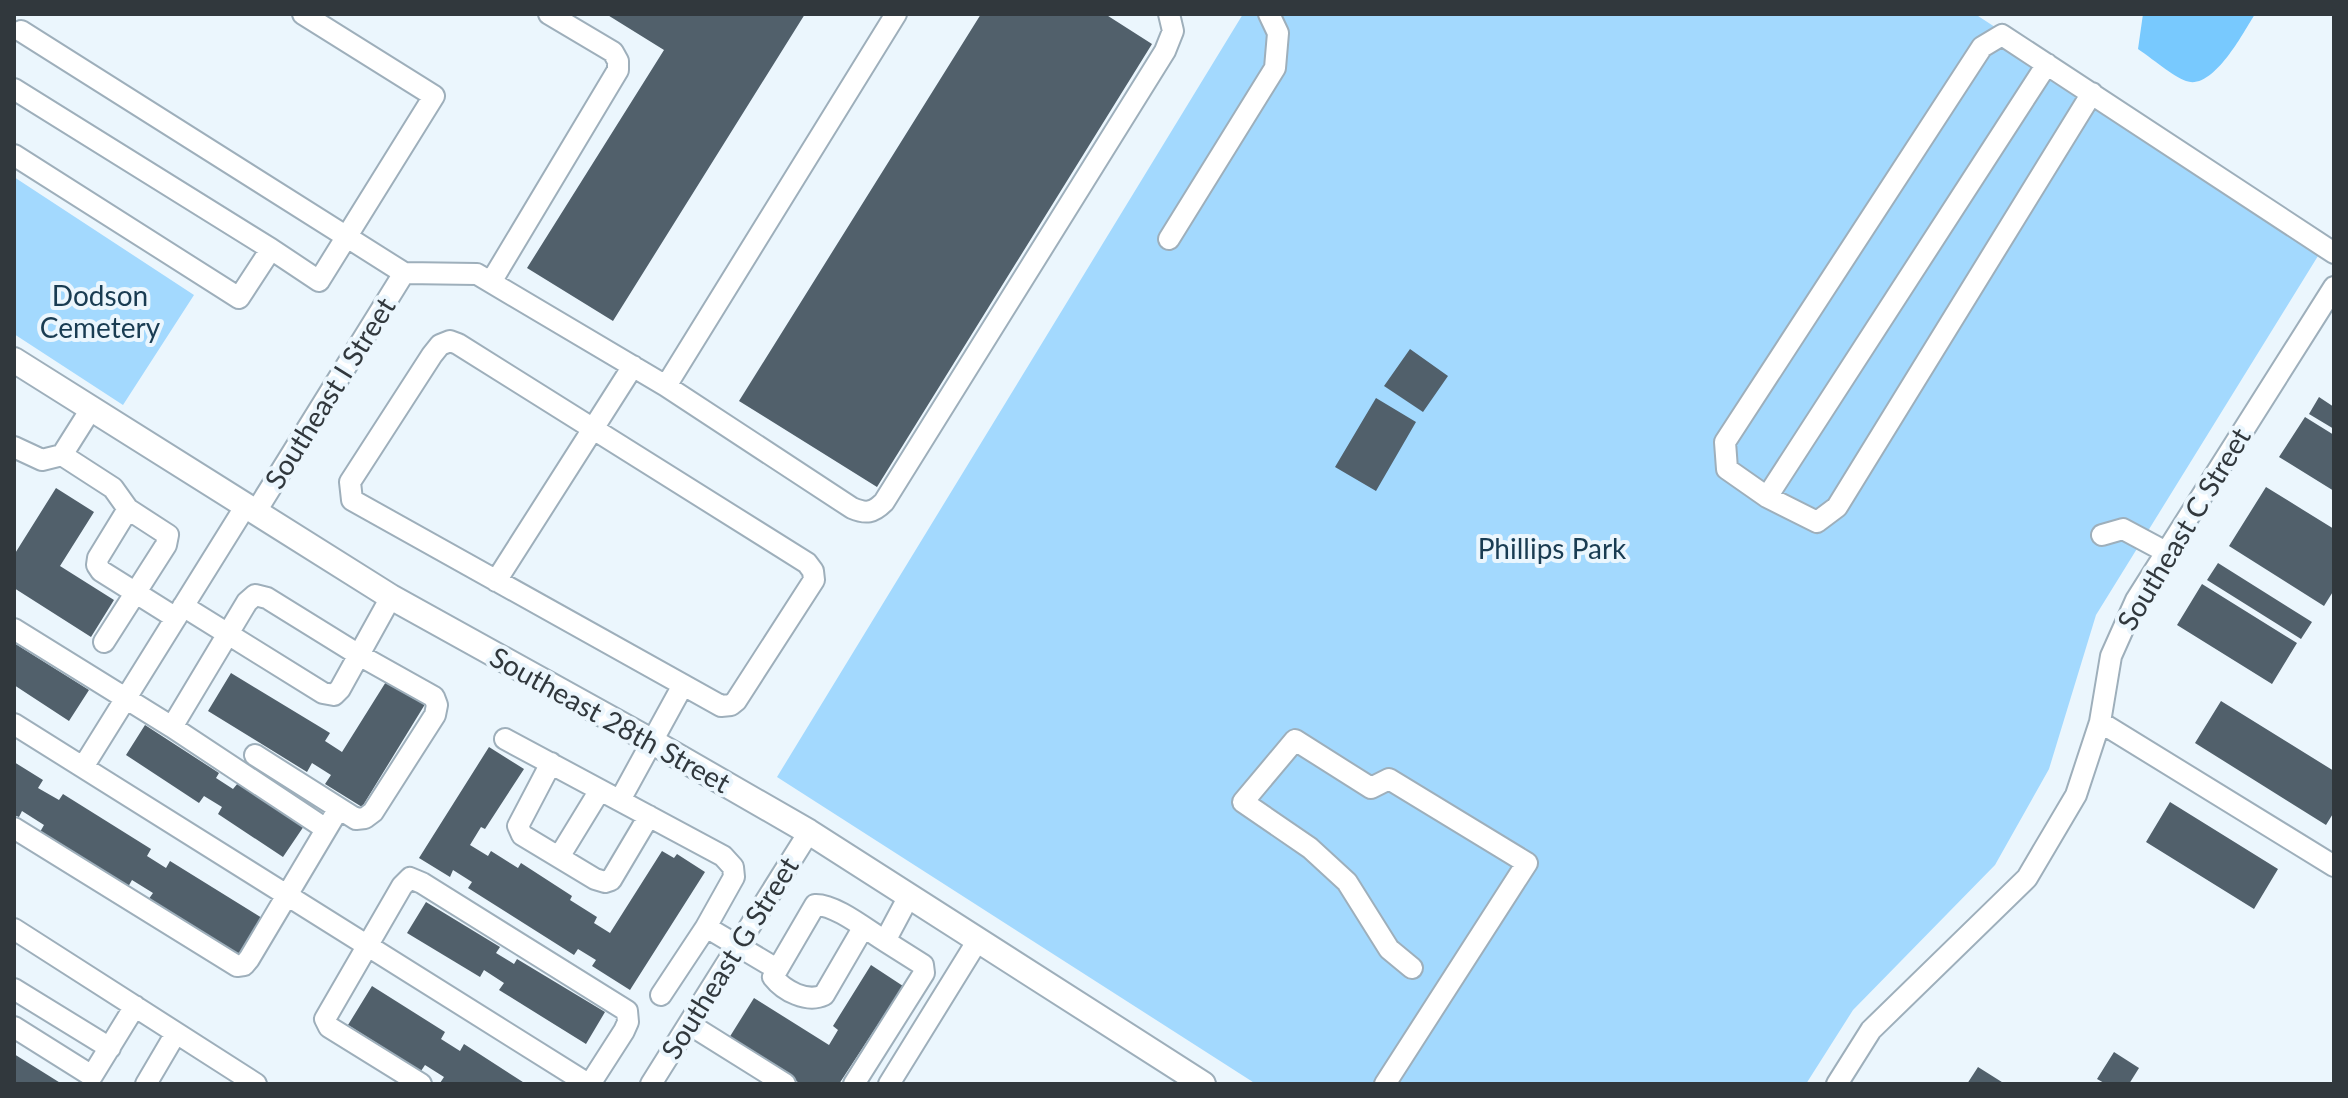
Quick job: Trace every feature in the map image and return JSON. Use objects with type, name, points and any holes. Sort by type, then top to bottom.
[{"type":"main road","name":"Southeast 28th Street","points":[[14,360],[391,597],[809,832],[1203,1084]]},
{"type":"street","points":[[14,89],[319,281],[434,96],[303,14]]},
{"type":"street","points":[[491,282],[618,70],[618,61],[613,52],[549,14]]},
{"type":"street","points":[[666,386],[896,14]]},
{"type":"street","points":[[22,29],[404,273],[477,274],[666,386],[864,513],[874,511],[884,502],[1165,51],[1173,31],[1169,14]]},
{"type":"street","points":[[1169,239],[1275,68],[1278,33],[1269,14]]},
{"type":"street","points":[[2092,93],[1837,507],[1817,522],[1767,497],[1727,469],[1725,442],[1982,47],[2002,35],[2092,93],[2334,253]]},
{"type":"street","points":[[1767,497],[2047,64]]},
{"type":"street","points":[[14,155],[239,298],[271,249]]},
{"type":"street","name":"Southeast I Street","points":[[83,767],[180,612],[404,273]]},
{"type":"street","name":"Southeast C Street","points":[[1837,1084],[1871,1030],[2027,878],[2076,795],[2100,722],[2111,656],[2136,600],[2334,287]]},
{"type":"street","points":[[450,341],[807,563],[813,571],[814,580],[736,701],[721,706],[496,581],[352,500],[350,482],[432,355],[440,345],[450,341]]},
{"type":"street","points":[[496,581],[633,366]]},
{"type":"street","points":[[14,447],[42,460],[62,455],[91,409]]},
{"type":"street","points":[[62,455],[113,488],[128,509],[168,535],[166,545],[104,642]]},
{"type":"street","points":[[128,509],[98,558],[97,565],[101,571],[135,592],[228,634],[323,693],[334,695],[340,689],[391,597]]},
{"type":"street","points":[[2102,535],[2123,529],[2166,552]]},
{"type":"street","points":[[172,727],[247,602],[255,595],[267,598],[434,697],[437,705],[435,715],[373,812],[365,818],[356,819],[255,755]]},
{"type":"street","points":[[14,629],[172,727],[326,829]]},
{"type":"street","points":[[620,800],[683,685]]},
{"type":"street","points":[[2100,722],[2334,866]]},
{"type":"street","points":[[14,724],[366,945],[589,1084],[624,1031],[628,1022],[627,1011],[410,878],[366,945],[325,1019],[329,1027],[421,1084]]},
{"type":"street","points":[[505,739],[723,856],[733,867],[734,877],[706,927],[661,995]]},
{"type":"street","points":[[1385,1084],[1527,863],[1389,779],[1371,788],[1295,740],[1243,802],[1310,848],[1347,882],[1389,949],[1412,968]]},
{"type":"street","points":[[551,763],[518,826],[522,835],[595,879],[611,880],[649,816]]},
{"type":"street","points":[[559,857],[600,790]]},
{"type":"street","points":[[14,828],[237,966],[244,965],[249,959],[339,808]]},
{"type":"street","name":"Southeast G Street","points":[[652,1084],[809,832]]},
{"type":"street","points":[[885,941],[909,896]]},
{"type":"street","points":[[854,1084],[924,973],[923,965],[885,941],[825,905],[815,905],[773,977],[778,984],[807,999],[824,995],[863,928]]},
{"type":"street","points":[[706,927],[777,969]]},
{"type":"street","points":[[14,929],[256,1084]]},
{"type":"street","points":[[889,1084],[978,940]]},
{"type":"street","points":[[14,989],[110,1048]]},
{"type":"street","points":[[14,1027],[92,1076],[135,1006]]},
{"type":"street","points":[[689,1024],[785,1084]]},
{"type":"street","points":[[152,1082],[176,1033]]},
{"type":"green space","name":"Phillips Park","points":[[1243,14],[1975,14],[2326,243],[2096,615],[2049,769],[1995,865],[1853,1010],[1806,1084],[1256,1084],[777,777]]},
{"type":"green space","name":"Dodson Cemetery","points":[[14,177],[194,295],[123,405],[14,334]]},
{"type":"shaded area","points":[[2143,14],[2255,14],[2217,69],[2196,82],[2181,79],[2138,49]]},
{"type":"building","points":[[606,14],[805,14],[613,321],[527,268],[664,50]]},
{"type":"building","points":[[981,14],[1105,14],[1152,44],[877,487],[739,401]]},
{"type":"building","points":[[1410,349],[1448,376],[1423,412],[1384,386]]},
{"type":"building","points":[[2319,397],[2334,407],[2334,429],[2309,414]]},
{"type":"building","points":[[1376,398],[1416,422],[1376,491],[1335,467]]},
{"type":"building","points":[[2305,417],[2334,435],[2334,491],[2279,457]]},
{"type":"building","points":[[2266,487],[2334,529],[2334,590],[2324,606],[2229,546]]},
{"type":"building","points":[[56,488],[94,512],[60,566],[114,600],[91,637],[14,588],[14,555]]},
{"type":"building","points":[[2218,563],[2312,622],[2301,639],[2207,580]]},
{"type":"building","points":[[2202,584],[2297,643],[2272,684],[2177,625]]},
{"type":"building","points":[[14,643],[89,690],[69,721],[14,685]]},
{"type":"building","points":[[231,673],[330,733],[325,741],[342,752],[389,677],[427,701],[362,807],[325,784],[331,775],[312,763],[307,772],[208,711]]},
{"type":"building","points":[[2221,701],[2334,771],[2334,812],[2326,825],[2195,743]]},
{"type":"building","points":[[145,725],[219,773],[216,778],[233,789],[238,783],[304,826],[283,857],[218,814],[222,807],[204,796],[199,803],[126,755]]},
{"type":"building","points":[[489,747],[524,769],[485,829],[481,827],[470,845],[488,856],[491,851],[518,868],[521,863],[572,896],[570,900],[597,917],[594,923],[610,933],[662,851],[674,858],[677,854],[705,872],[630,990],[592,966],[596,960],[578,949],[574,955],[468,888],[472,882],[453,870],[450,877],[419,858]]},
{"type":"building","points":[[14,762],[43,780],[38,788],[59,800],[63,794],[151,849],[147,856],[166,868],[170,861],[262,918],[238,956],[148,900],[153,893],[132,880],[128,887],[40,832],[44,825],[22,811],[19,817],[14,815]]},
{"type":"building","points":[[2170,802],[2278,869],[2254,909],[2146,842]]},
{"type":"building","points":[[426,902],[500,947],[496,953],[514,964],[517,959],[605,1012],[586,1044],[499,990],[504,983],[484,970],[480,977],[407,933]]},
{"type":"building","points":[[871,965],[903,986],[839,1084],[801,1084],[729,1038],[754,998],[829,1045],[838,1030],[833,1026]]},
{"type":"building","points":[[372,986],[445,1032],[441,1039],[460,1051],[464,1044],[526,1084],[442,1084],[444,1077],[425,1065],[421,1071],[348,1025]]},
{"type":"building","points":[[2114,1052],[2139,1068],[2129,1084],[2106,1084],[2097,1079]]},
{"type":"building","points":[[14,1054],[62,1084],[14,1084]]},
{"type":"building","points":[[1978,1067],[2005,1084],[1967,1084]]}]
